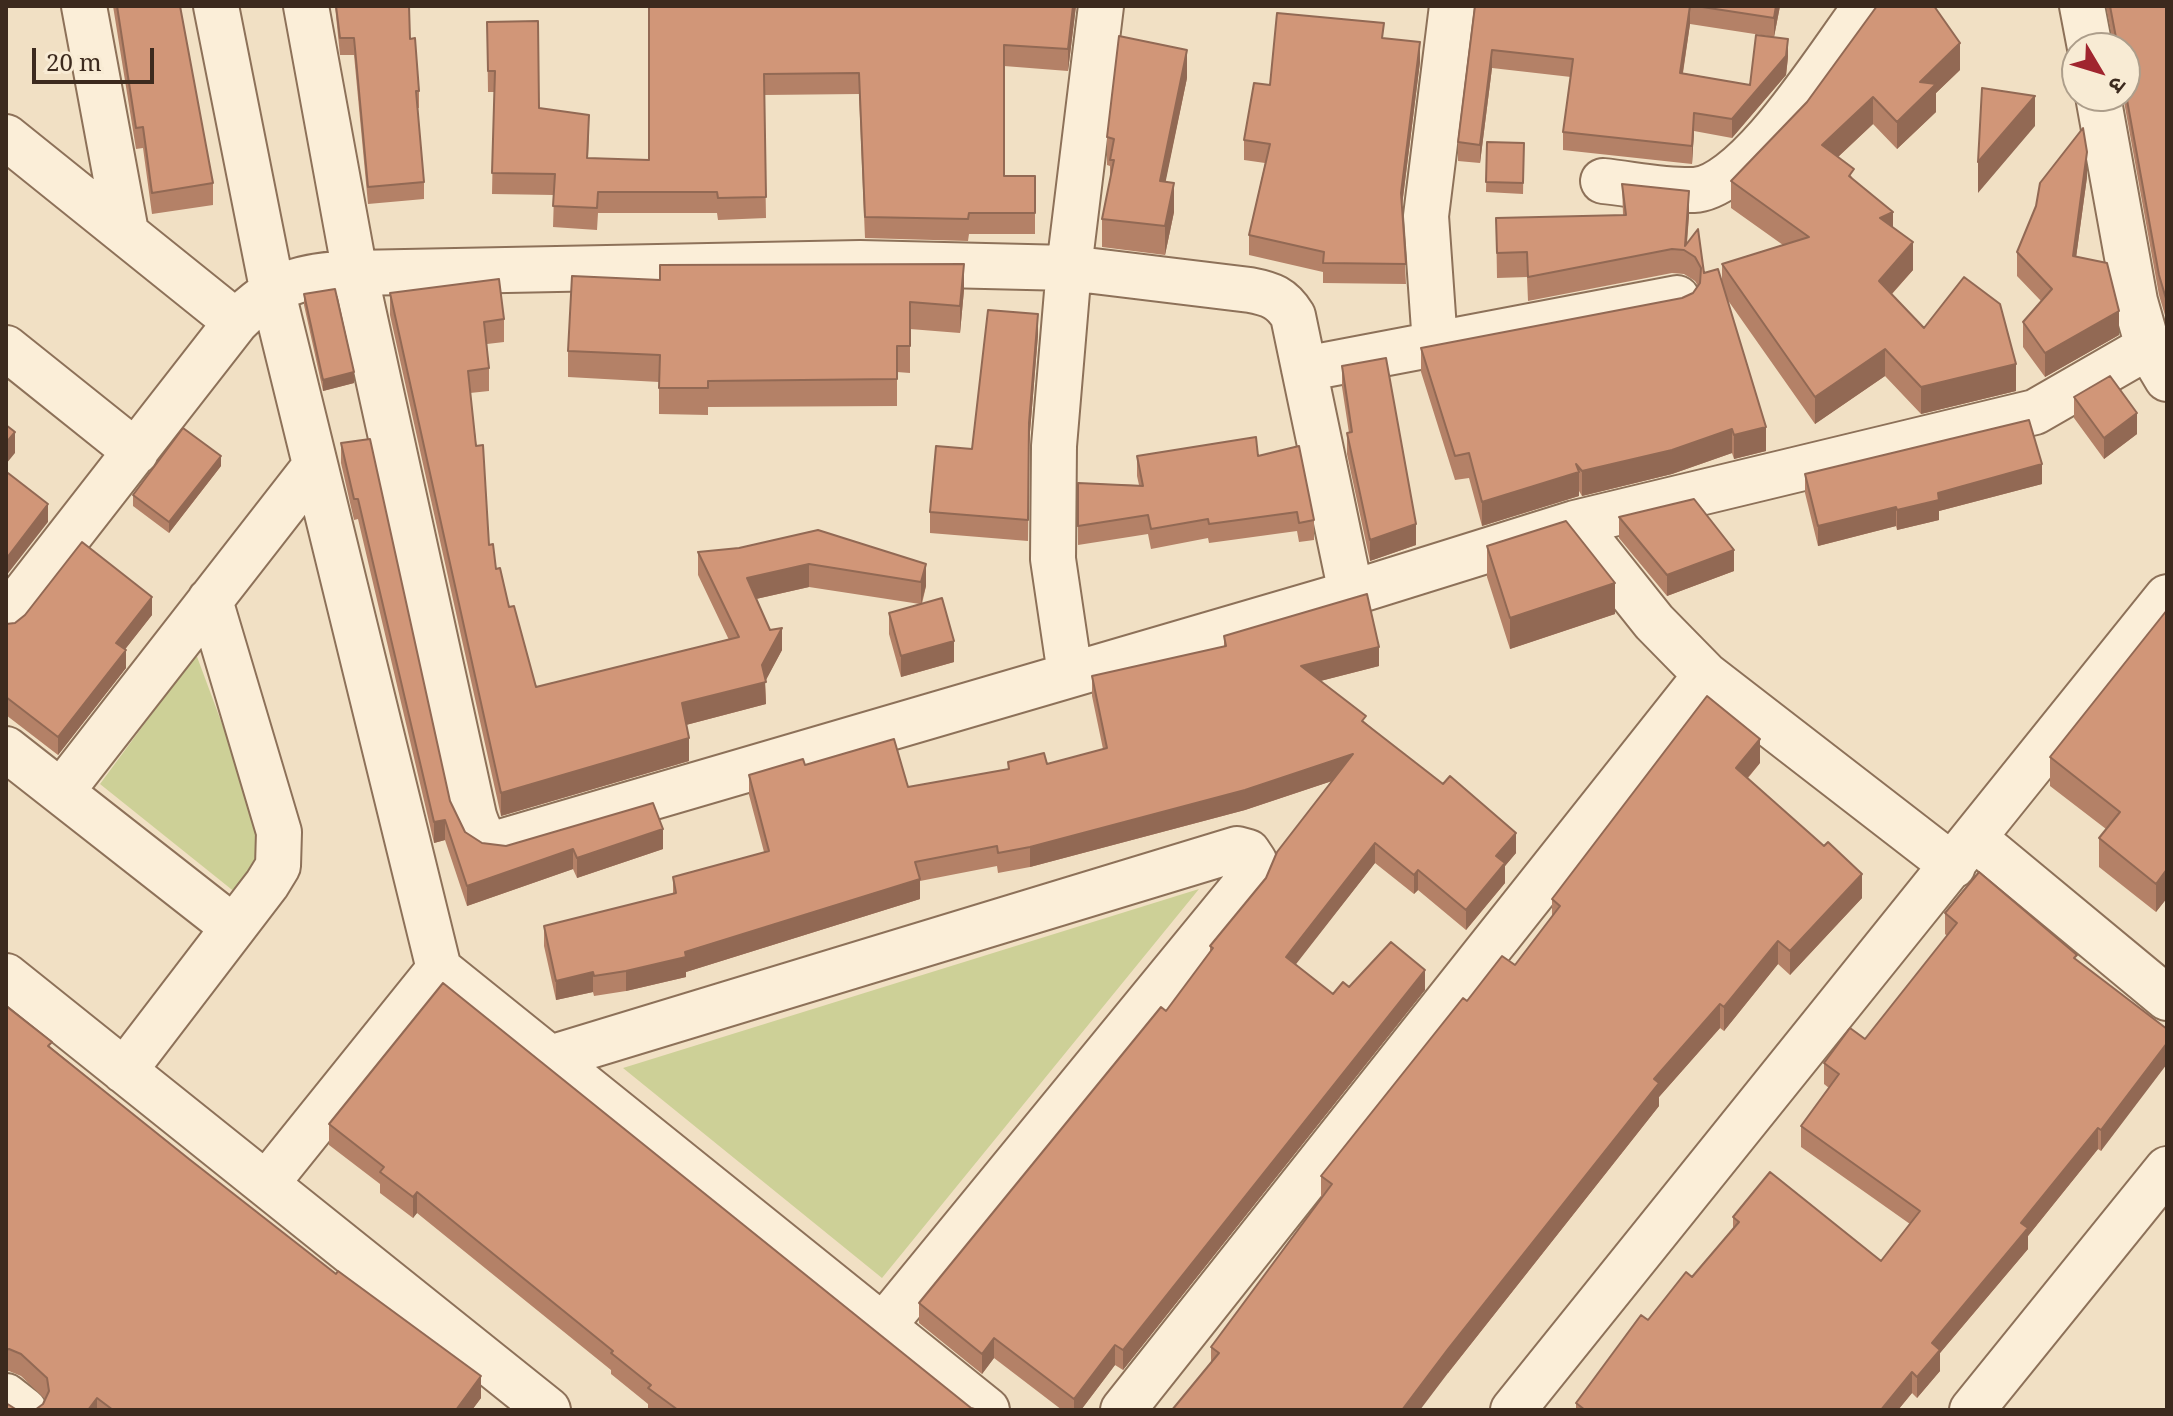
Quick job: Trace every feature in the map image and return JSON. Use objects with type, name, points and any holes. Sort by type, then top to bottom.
[{"type":"street","points":[[84,6],[126,232]]},
{"type":"street","points":[[216,6],[273,293],[439,969],[987,1410]]},
{"type":"street","points":[[306,6],[355,273],[474,816],[480,832],[490,842],[500,842],[1351,593],[1575,523],[2035,412],[2158,363],[2135,301],[2101,112]]},
{"type":"street","points":[[1070,674],[1053,559],[1054,446],[1069,268],[1101,6]]},
{"type":"street","points":[[1435,344],[1426,216],[1452,6]]},
{"type":"street","points":[[1603,181],[1696,190],[1716,184],[1736,170],[1786,118],[1866,6]]},
{"type":"street","points":[[2082,6],[2087,32]]},
{"type":"street","points":[[6,137],[236,322]]},
{"type":"street","points":[[6,617],[236,322],[251,307],[293,279],[355,273],[860,263],[1069,268],[1272,295],[1285,303],[1293,316],[1351,593]]},
{"type":"street","points":[[1304,369],[1677,298]]},
{"type":"street","points":[[6,348],[136,452]]},
{"type":"street","points":[[61,792],[315,466]]},
{"type":"street","points":[[1575,523],[1654,622],[1706,675],[2167,998]]},
{"type":"street","points":[[1513,1410],[2167,597]]},
{"type":"street","points":[[124,1071],[267,884],[280,851],[279,832],[210,600]]},
{"type":"street","points":[[1123,1410],[1706,675]]},
{"type":"street","points":[[6,749],[233,927]]},
{"type":"street","points":[[550,1058],[1237,849],[1248,852],[1254,861],[1247,882],[883,1326]]},
{"type":"street","points":[[266,1184],[439,969]]},
{"type":"street","points":[[6,976],[266,1184],[523,1402]]},
{"type":"street","points":[[1972,1410],[2167,1169]]},
{"type":"street","points":[[6,1396],[24,1410]]},
{"type":"green space","points":[[196,654],[272,858],[241,897],[100,784]]},
{"type":"green space","points":[[1199,889],[882,1278],[623,1068]]},
{"type":"building","points":[[117,6],[180,6],[213,183],[152,193],[143,127],[136,128]]},
{"type":"building","points":[[336,6],[409,6],[410,39],[415,38],[424,182],[368,187],[354,38],[340,38]]},
{"type":"building","points":[[649,6],[1073,6],[1068,49],[1004,45],[1004,176],[1035,176],[1035,213],[969,213],[968,219],[865,217],[859,73],[764,74],[766,197],[718,198],[717,192],[598,192],[597,208],[553,206],[555,174],[492,173],[495,71],[488,71],[487,22],[538,21],[539,108],[589,115],[587,158],[649,160]]},
{"type":"building","points":[[1475,6],[1690,6],[1680,73],[1750,85],[1756,35],[1788,39],[1786,56],[1732,119],[1694,113],[1692,146],[1563,132],[1573,59],[1492,50],[1480,145],[1458,142]]},
{"type":"building","points":[[1696,6],[1776,6],[1774,18]]},
{"type":"building","points":[[1877,6],[1934,6],[1960,43],[1920,82],[1936,84],[1897,122],[1873,97],[1822,145],[1854,169],[1849,176],[1893,212],[1880,218],[1913,242],[1879,281],[1924,328],[1964,277],[2000,304],[2016,364],[1921,387],[1885,349],[1815,397],[1722,264],[1809,237],[1731,181],[1807,102]]},
{"type":"building","points":[[2110,6],[2167,6],[2167,302],[2159,275],[2129,112],[2141,112],[2141,32],[2115,32]]},
{"type":"building","points":[[1277,13],[1384,23],[1382,38],[1420,42],[1401,193],[1406,264],[1323,263],[1324,252],[1249,235],[1270,144],[1244,140],[1254,83],[1270,85]]},
{"type":"building","points":[[1119,36],[1187,50],[1160,181],[1174,183],[1165,226],[1102,219],[1114,160],[1110,160],[1114,139],[1107,137]]},
{"type":"building","points":[[1982,88],[2035,96],[1978,162]]},
{"type":"building","points":[[2083,128],[2087,152],[2073,256],[2107,263],[2119,311],[2045,353],[2023,322],[2052,289],[2017,252],[2036,206],[2040,183]]},
{"type":"building","points":[[1487,142],[1524,143],[1523,183],[1486,182]]},
{"type":"building","points":[[1622,184],[1689,191],[1685,246],[1698,229],[1704,273],[1718,269],[1766,427],[1734,435],[1732,429],[1672,450],[1582,471],[1576,464],[1579,472],[1482,502],[1469,453],[1455,456],[1421,348],[1682,298],[1693,293],[1700,283],[1701,268],[1695,257],[1684,250],[1672,249],[1528,277],[1527,252],[1497,253],[1496,218],[1626,215]]},
{"type":"building","points":[[964,264],[960,306],[910,302],[910,346],[897,346],[897,379],[708,381],[708,388],[659,388],[660,355],[568,351],[572,276],[660,280],[660,265]]},
{"type":"building","points":[[499,279],[504,319],[484,322],[489,368],[468,371],[476,446],[483,445],[489,545],[493,544],[496,569],[500,568],[509,607],[514,606],[536,687],[739,637],[698,552],[739,548],[818,530],[926,564],[921,582],[809,564],[747,578],[770,630],[782,628],[762,665],[766,682],[682,703],[689,738],[501,793],[390,293]]},
{"type":"building","points":[[335,289],[354,372],[323,380],[304,294]]},
{"type":"building","points":[[988,310],[1038,314],[1029,423],[1028,520],[930,512],[936,446],[972,449]]},
{"type":"building","points":[[1386,358],[1416,524],[1370,540],[1347,433],[1352,432],[1342,366]]},
{"type":"building","points":[[2110,376],[2137,413],[2104,438],[2074,397]]},
{"type":"building","points":[[2029,420],[2042,464],[1938,493],[1939,500],[1818,526],[1805,474]]},
{"type":"building","points":[[6,425],[15,432],[6,443]]},
{"type":"building","points":[[183,428],[221,456],[169,522],[133,495]]},
{"type":"building","points":[[1256,437],[1258,456],[1299,446],[1314,520],[1299,523],[1297,512],[1209,524],[1208,519],[1151,529],[1148,515],[1078,526],[1078,483],[1143,486],[1137,456]]},
{"type":"building","points":[[370,439],[450,801],[465,832],[482,843],[506,846],[653,803],[663,829],[577,858],[573,849],[467,886],[445,820],[434,822],[358,499],[354,499],[341,443]]},
{"type":"building","points":[[8,473],[48,504],[6,559],[6,476]]},
{"type":"building","points":[[1694,499],[1734,550],[1667,575],[1619,517]]},
{"type":"building","points":[[1566,521],[1615,583],[1510,618],[1487,546]]},
{"type":"building","points":[[82,542],[152,597],[116,643],[126,650],[58,737],[6,697],[6,624],[15,623],[25,615]]},
{"type":"building","points":[[1367,594],[1379,647],[1301,666],[1366,716],[1362,721],[1443,784],[1450,776],[1516,833],[1496,856],[1505,863],[1466,910],[1418,870],[1414,875],[1375,843],[1286,957],[1333,994],[1343,982],[1349,987],[1391,942],[1425,970],[1123,1350],[1115,1345],[1074,1399],[994,1338],[982,1354],[919,1303],[1161,1007],[1166,1011],[1213,948],[1210,946],[1266,878],[1277,852],[1353,754],[1245,790],[1030,847],[998,853],[997,846],[915,862],[920,879],[685,952],[686,957],[626,971],[594,976],[593,972],[556,981],[544,926],[676,893],[673,877],[769,851],[749,775],[803,759],[805,765],[894,739],[908,787],[1009,769],[1008,762],[1044,753],[1047,764],[1107,748],[1092,676],[1226,646],[1224,636]]},
{"type":"building","points":[[942,598],[954,641],[901,656],[889,613]]},
{"type":"building","points":[[2167,610],[2167,869],[2156,884],[2099,838],[2120,812],[2050,757]]},
{"type":"building","points":[[1707,696],[1760,739],[1736,768],[1824,846],[1828,842],[1862,874],[1790,951],[1778,941],[1724,1007],[1720,1004],[1654,1079],[1659,1083],[1402,1410],[1172,1410],[1219,1353],[1211,1347],[1332,1184],[1321,1176],[1463,998],[1467,1001],[1502,956],[1515,965],[1560,906],[1552,899]]},
{"type":"building","points":[[1979,872],[2077,955],[2074,958],[2167,1029],[2167,1043],[2101,1130],[2098,1128],[2021,1223],[2028,1228],[1932,1343],[1940,1350],[1917,1377],[1912,1372],[1881,1410],[1585,1410],[1576,1403],[1641,1315],[1648,1320],[1686,1272],[1692,1277],[1739,1222],[1733,1217],[1770,1172],[1881,1261],[1920,1211],[1801,1126],[1839,1074],[1824,1063],[1850,1028],[1865,1039],[1957,923],[1945,913]]},
{"type":"building","points":[[443,983],[971,1408],[978,1410],[678,1410],[648,1388],[651,1385],[611,1353],[613,1351],[417,1192],[413,1197],[380,1172],[384,1167],[329,1124]]},
{"type":"building","points":[[6,1006],[52,1042],[48,1046],[336,1274],[338,1271],[481,1376],[456,1410],[113,1410],[97,1398],[88,1410],[35,1410],[43,1404],[49,1391],[47,1378],[21,1354],[6,1350]]}]
